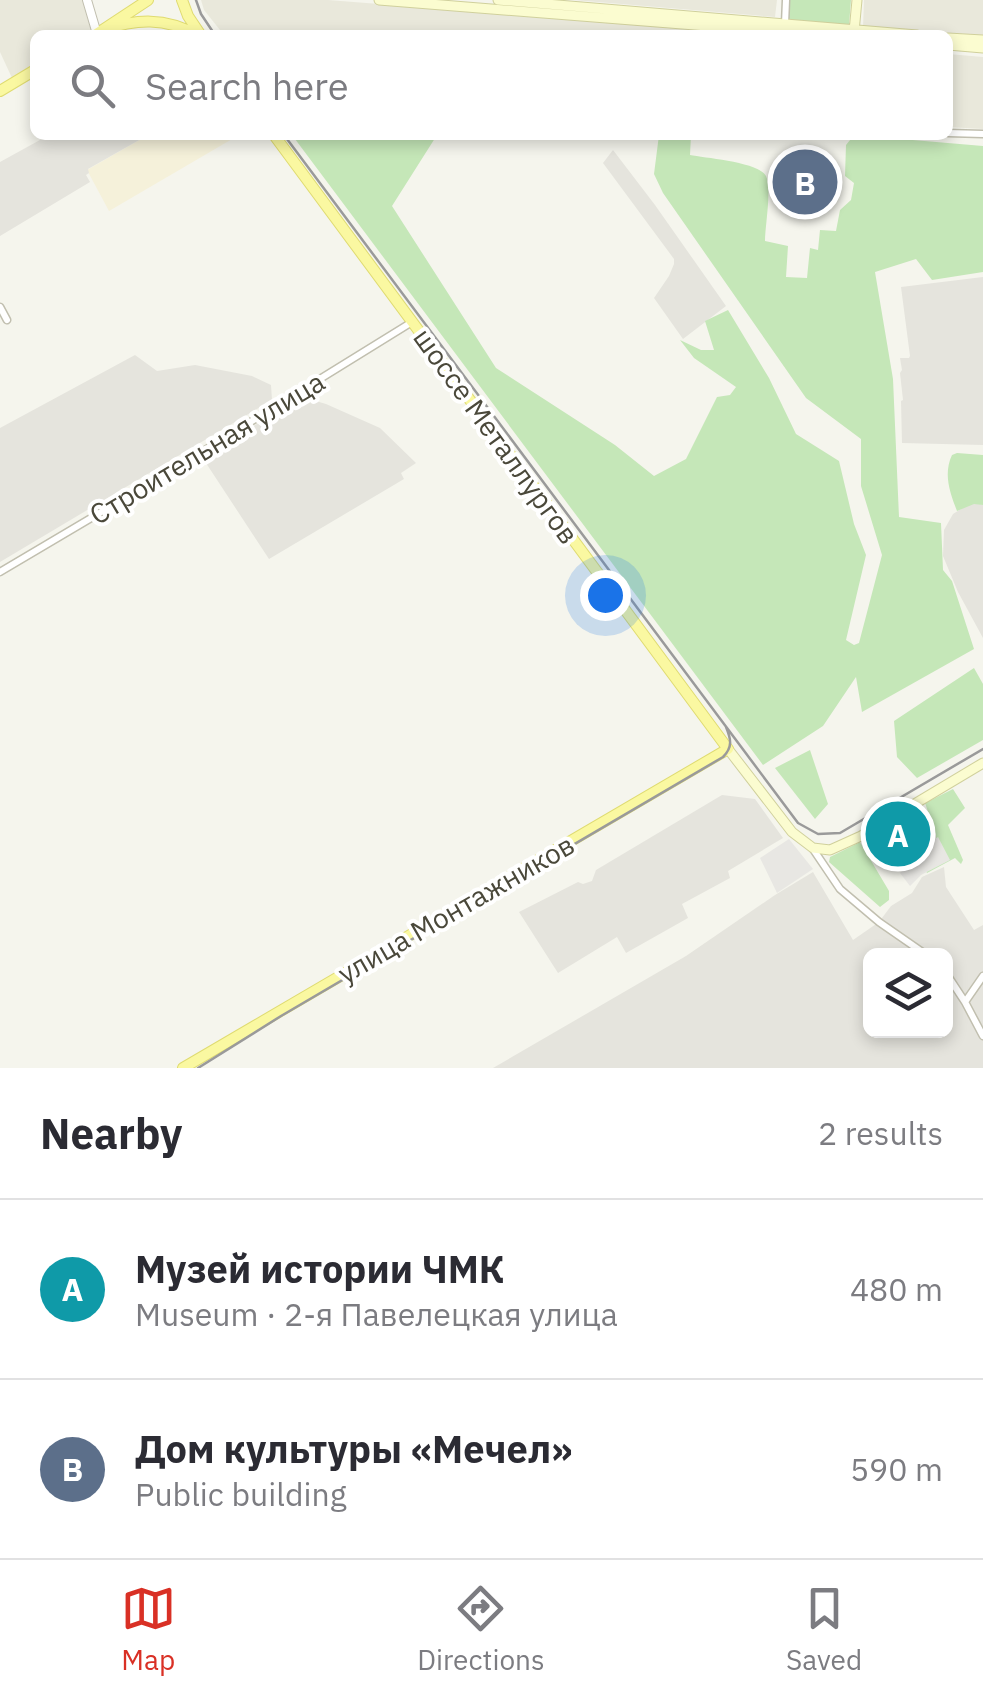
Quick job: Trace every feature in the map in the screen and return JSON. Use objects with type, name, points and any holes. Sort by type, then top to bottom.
[{"type":"main road","points":[[103,30],[148,0]]},
{"type":"main road","points":[[182,0],[196,30]]},
{"type":"main road","points":[[379,0],[513,4],[784,30]]},
{"type":"main road","points":[[498,0],[513,4]]},
{"type":"main road","points":[[854,30],[857,0]]},
{"type":"main road","points":[[107,30],[137,20],[187,30]]},
{"type":"main road","points":[[953,38],[983,40]]},
{"type":"main road","points":[[953,46],[983,48]]},
{"type":"main road","points":[[0,91],[30,73]]},
{"type":"main road","name":"шоссе Металлургов","points":[[278,140],[728,749],[792,832],[813,848]]},
{"type":"main road","name":"улица Монтажников","points":[[183,1068],[728,749]]},
{"type":"main road","points":[[813,848],[830,850],[862,836],[983,763]]},
{"type":"street","points":[[87,0],[97,30]]},
{"type":"street","points":[[784,30],[786,0]]},
{"type":"street","points":[[953,133],[983,134]]},
{"type":"street","points":[[0,307],[7,320]]},
{"type":"street","name":"Строительная улица","points":[[0,572],[412,322]]},
{"type":"street","points":[[813,848],[840,889],[916,948]]},
{"type":"street","points":[[965,1002],[983,976]]},
{"type":"street","points":[[953,983],[983,1036]]},
{"type":"shaded area","points":[[0,0],[83,0],[91,30],[30,30],[30,67],[12,78],[0,52]]},
{"type":"shaded area","points":[[201,0],[328,0],[711,30],[220,30]]},
{"type":"shaded area","points":[[574,0],[777,0],[775,17]]},
{"type":"shaded area","points":[[864,0],[983,0],[983,37],[953,35],[953,30],[863,28]]},
{"type":"shaded area","points":[[953,54],[983,57],[983,129],[953,127]]},
{"type":"shaded area","points":[[40,140],[139,140],[88,169],[90,182],[0,236],[0,162]]},
{"type":"shaded area","points":[[139,140],[230,140],[109,211],[87,170]]},
{"type":"shaded area","points":[[613,150],[726,306],[683,339],[654,298],[669,276],[674,259],[603,163]]},
{"type":"shaded area","points":[[983,277],[983,445],[902,443],[900,358],[910,356],[901,287]]},
{"type":"shaded area","points":[[135,355],[157,371],[195,365],[252,376],[271,385],[272,400],[0,562],[0,428]]},
{"type":"shaded area","points":[[302,397],[380,428],[416,463],[401,473],[404,479],[269,559],[202,457]]},
{"type":"shaded area","points":[[972,502],[983,505],[983,638],[943,556],[944,530],[953,514]]},
{"type":"shaded area","points":[[722,795],[755,799],[783,838],[728,871],[730,878],[682,904],[688,918],[626,953],[617,937],[558,973],[519,912],[578,882],[592,881],[596,870]]},
{"type":"shaded area","points":[[938,837],[950,860],[921,875],[910,886],[900,873],[907,866],[903,859]]},
{"type":"shaded area","points":[[789,839],[813,869],[777,893],[760,858]]},
{"type":"shaded area","points":[[944,867],[946,887],[974,930],[983,925],[983,1068],[493,1068],[686,956],[813,872],[853,940],[912,893],[922,877]]},
{"type":"green space","points":[[789,0],[851,0],[849,25],[787,20]]},
{"type":"green space","points":[[296,140],[434,140],[392,206],[496,368],[615,445],[654,476],[686,459],[717,397],[730,395],[736,387],[694,358],[680,340],[701,350],[714,350],[705,321],[728,310],[769,378],[796,434],[839,461],[866,555],[846,640],[854,645],[859,643],[882,555],[861,486],[861,439],[806,398],[663,193],[654,174],[658,140],[691,140],[690,155],[761,171],[768,190],[765,241],[788,246],[786,277],[807,278],[810,248],[818,250],[820,230],[836,231],[840,210],[851,200],[854,183],[845,176],[846,145],[850,140],[983,146],[983,272],[932,280],[916,259],[875,272],[893,379],[899,517],[941,523],[943,570],[952,581],[974,649],[862,712],[856,677],[823,726],[763,765]]},
{"type":"green space","points":[[957,453],[983,455],[983,505],[957,511],[948,476],[949,462]]},
{"type":"green space","points":[[974,668],[983,684],[983,740],[917,778],[897,757],[894,721]]},
{"type":"green space","points":[[810,750],[828,804],[815,819],[775,768]]},
{"type":"green space","points":[[953,789],[965,808],[948,825],[963,860],[961,864],[955,858],[927,873],[919,859],[907,859],[904,855],[936,844],[925,803]]},
{"type":"green space","points":[[860,842],[889,891],[889,900],[880,907],[829,862],[830,857]]},
{"type":"tram line","points":[[196,0],[212,30]]},
{"type":"tram line","points":[[288,140],[798,823],[818,834],[840,833],[983,749]]},
{"type":"tram line","points":[[198,1068],[723,757],[730,743],[726,727]]},
{"type":"place","name":"Дом культуры «Мечел»","points":[[805,182]]},
{"type":"place","name":"Музей истории ЧМК","points":[[898,834]]}]
